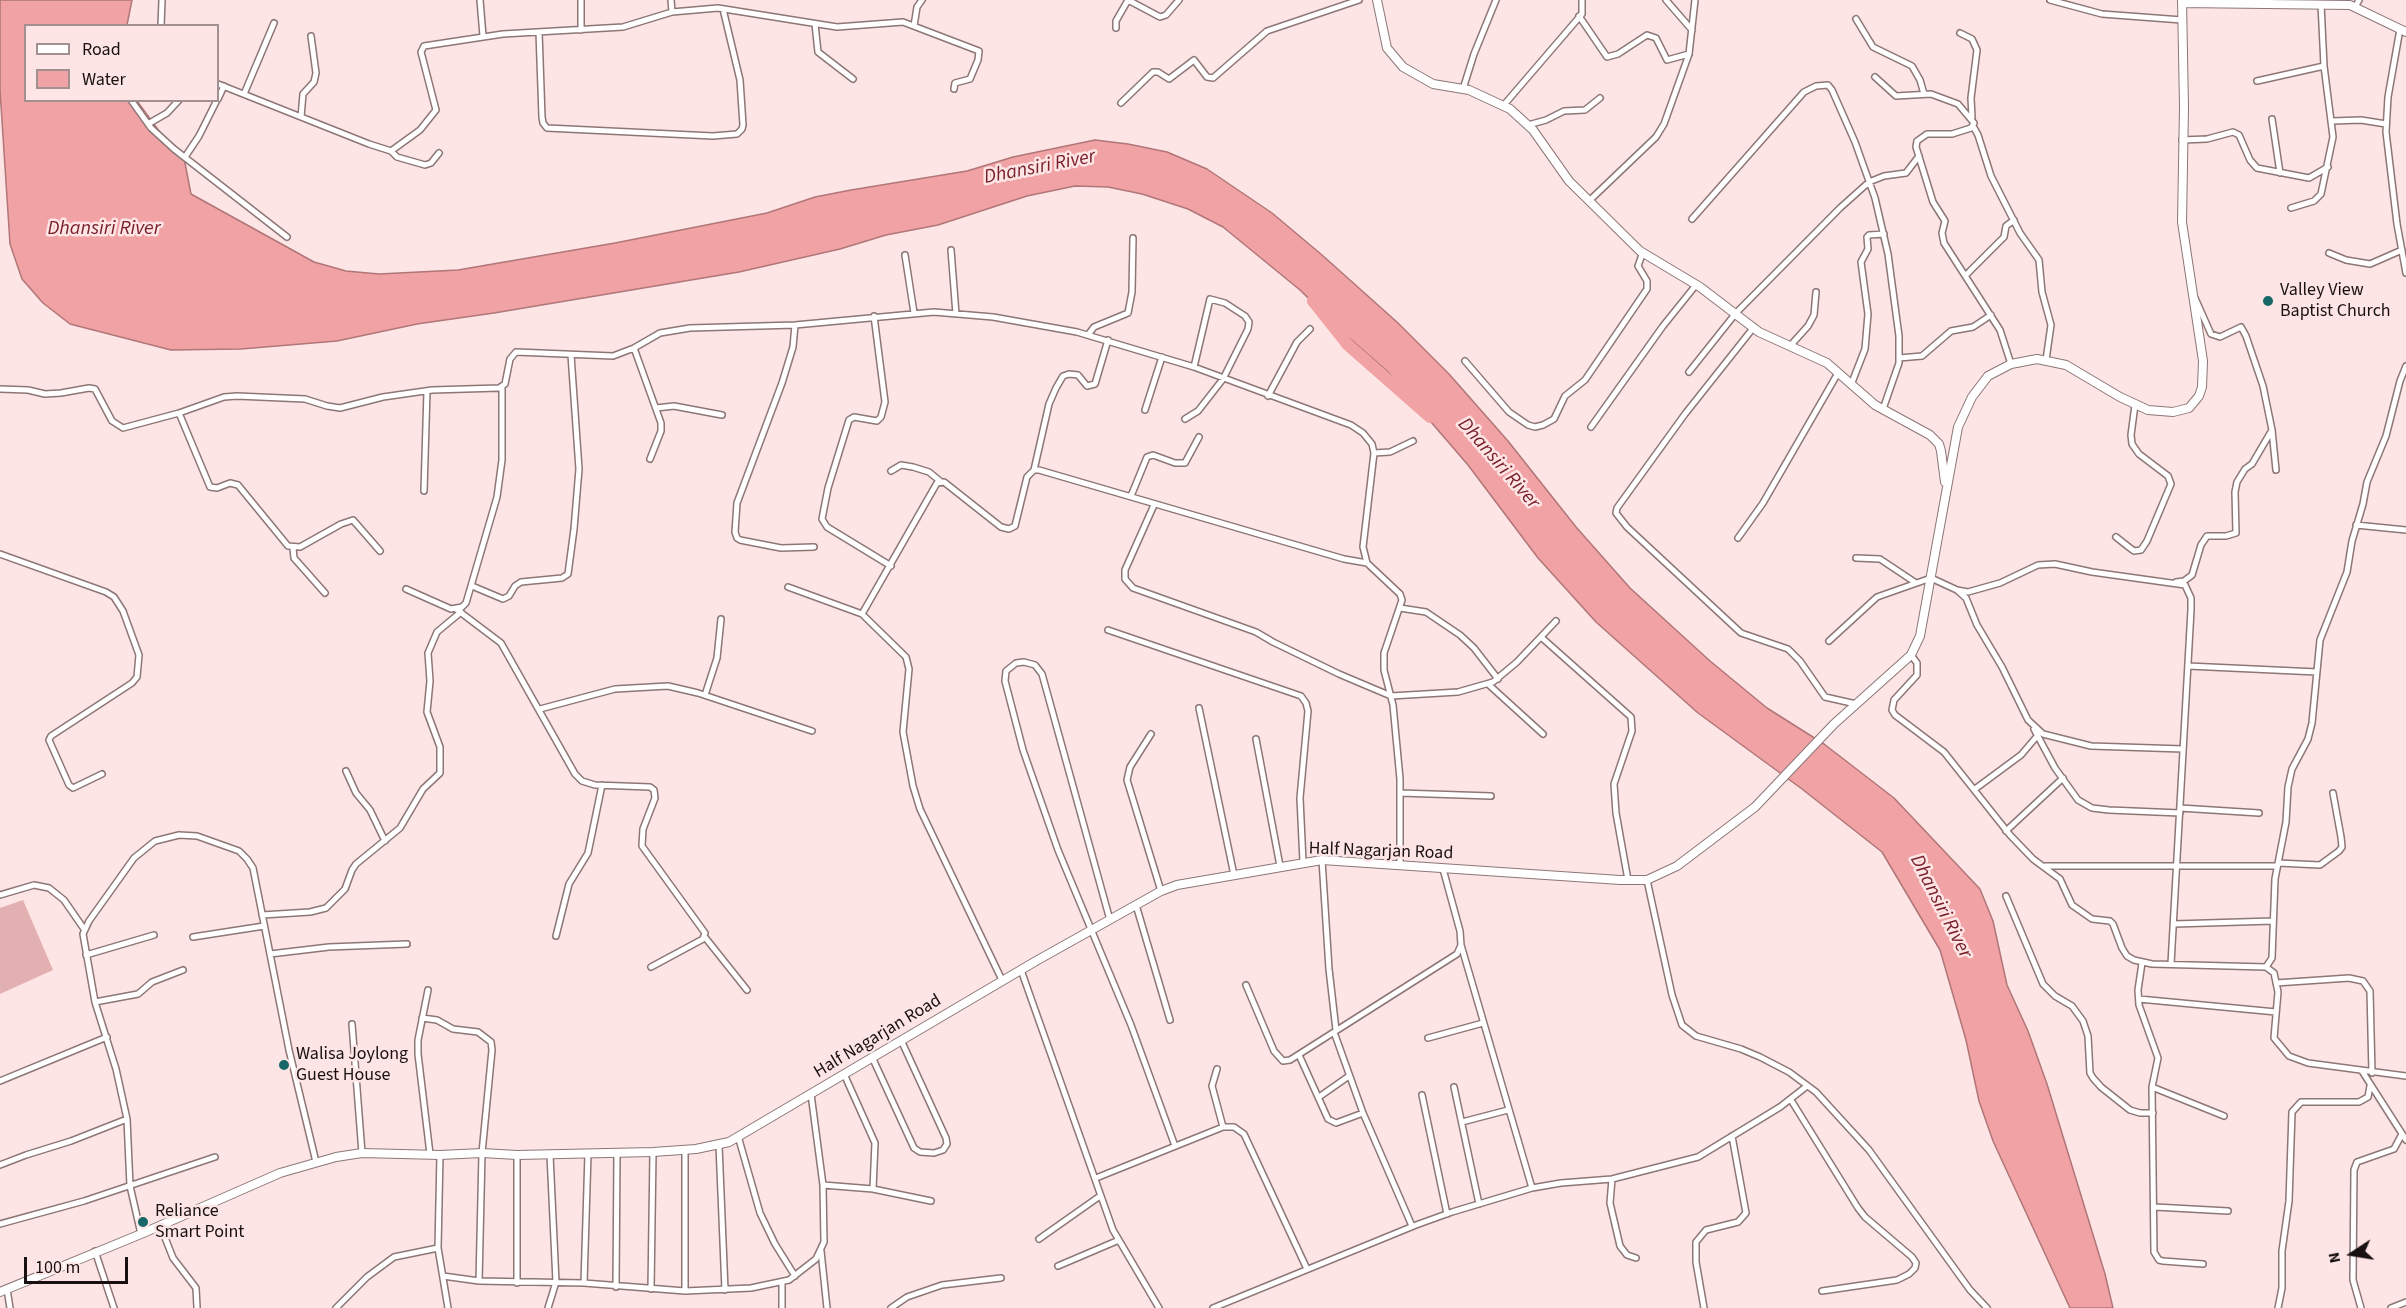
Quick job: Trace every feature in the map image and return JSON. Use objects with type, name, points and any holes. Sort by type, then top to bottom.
[{"type":"main road","points":[[1377,0],[1387,48],[1403,67],[1433,84],[1463,89],[1503,106],[1528,125],[1569,181],[1643,252],[1696,285],[1754,327],[1827,363],[1883,409],[1935,439],[1941,451],[1946,492]]},
{"type":"main road","points":[[1911,655],[1920,636],[1958,427],[1972,398],[1988,376],[2011,364],[2037,359],[2066,365],[2135,405],[2148,410],[2173,412],[2189,408],[2199,396],[2202,387],[2203,361],[2182,222],[2184,107],[2182,1],[2357,3],[2403,30]]},
{"type":"main road","name":"Half Nagarjan Road","points":[[4,1290],[141,1234],[280,1173],[316,1162],[362,1153],[549,1155],[653,1152],[719,1145],[811,1094],[1002,980],[1161,891],[1177,885],[1322,860],[1647,880],[1677,866],[1755,807],[1834,724],[1911,655]]},
{"type":"street","points":[[161,24],[162,0]]},
{"type":"street","points":[[480,0],[483,36]]},
{"type":"street","points":[[581,0],[581,30]]},
{"type":"street","points":[[670,0],[672,12]]},
{"type":"street","points":[[914,26],[918,4],[922,0]]},
{"type":"street","points":[[1116,28],[1116,21],[1128,0],[1160,17],[1166,15],[1179,0]]},
{"type":"street","points":[[1121,103],[1152,72],[1158,72],[1169,79],[1194,60],[1207,77],[1216,77],[1267,32],[1359,0]]},
{"type":"street","points":[[1463,89],[1474,54],[1496,0]]},
{"type":"street","points":[[1503,106],[1579,16],[1583,9],[1582,0]]},
{"type":"street","points":[[1666,0],[1692,30]]},
{"type":"street","points":[[1589,201],[1660,131],[1689,54],[1695,0]]},
{"type":"street","points":[[2050,0],[2103,14],[2182,20]]},
{"type":"street","points":[[2291,208],[2319,198],[2328,167],[2333,137],[2324,66],[2321,4]]},
{"type":"street","points":[[540,32],[542,117],[547,128],[713,136],[737,134],[742,129],[740,80],[723,9]]},
{"type":"street","points":[[391,151],[420,130],[436,110],[422,48],[427,45],[483,36],[623,27],[672,12],[723,9],[847,28],[903,22],[979,51],[978,60],[970,79],[955,83],[954,89]]},
{"type":"street","points":[[1579,16],[1607,57],[1614,56],[1647,35],[1656,38],[1667,60],[1689,54]]},
{"type":"street","points":[[1856,19],[1873,47],[1912,66],[1920,80],[1924,94]]},
{"type":"street","points":[[244,94],[274,23]]},
{"type":"street","points":[[815,24],[818,52],[853,79]]},
{"type":"street","points":[[2403,30],[2391,80],[2386,124],[2389,168],[2406,273]]},
{"type":"street","points":[[1960,33],[1972,39],[1977,50],[1971,98],[1973,123]]},
{"type":"street","points":[[301,117],[304,91],[314,82],[316,74],[311,36]]},
{"type":"street","points":[[2257,81],[2324,66]]},
{"type":"street","points":[[1875,77],[1896,96],[1936,95],[1958,104],[1973,123],[1991,176],[2022,237],[2038,260],[2042,292],[2051,325],[2046,360]]},
{"type":"street","points":[[219,84],[391,151],[397,157],[425,165],[431,163],[439,153]]},
{"type":"street","points":[[1692,219],[1804,92],[1822,84],[1828,86],[1832,90],[1869,182],[1884,234],[1898,326],[1899,358],[1897,372],[1883,409]]},
{"type":"street","points":[[219,96],[224,86]]},
{"type":"street","points":[[1528,125],[1546,120],[1564,111],[1585,110],[1600,98]]},
{"type":"street","points":[[132,102],[148,124],[184,157],[287,237]]},
{"type":"street","points":[[148,124],[167,112],[177,102]]},
{"type":"street","points":[[184,157],[199,136],[216,102]]},
{"type":"street","points":[[2272,119],[2280,173]]},
{"type":"street","points":[[2332,121],[2361,120],[2386,124]]},
{"type":"street","points":[[1973,123],[1952,134],[1931,133],[1919,138],[1916,143],[1933,202],[1945,221],[1942,238],[2003,335],[2011,364]]},
{"type":"street","points":[[2182,140],[2207,139],[2236,133],[2245,144],[2253,165],[2257,168],[2309,178],[2328,167]]},
{"type":"street","points":[[1689,372],[1736,313],[1869,182],[1888,175],[1902,175],[1919,156]]},
{"type":"street","points":[[1966,275],[2004,237],[2006,226],[2014,220]]},
{"type":"street","points":[[1851,385],[1865,349],[1868,314],[1861,262],[1868,249],[1867,237],[1884,234]]},
{"type":"street","points":[[1088,335],[1094,327],[1128,313],[1132,292],[1133,238]]},
{"type":"street","points":[[951,250],[956,314]]},
{"type":"street","points":[[2329,253],[2346,260],[2370,264],[2402,250]]},
{"type":"street","points":[[1465,361],[1509,412],[1528,425],[1535,427],[1554,419],[1565,396],[1585,380],[1647,289],[1647,281],[1638,266],[1643,252]]},
{"type":"street","points":[[905,255],[914,313]]},
{"type":"street","points":[[1592,427],[1696,285]]},
{"type":"street","points":[[2192,291],[2211,333],[2220,337],[2241,327],[2247,336],[2258,366],[2272,430],[2276,470]]},
{"type":"street","points":[[1790,346],[1808,326],[1814,315],[1816,292]]},
{"type":"street","points":[[1185,418],[1198,411],[1222,378],[1249,325],[1245,316],[1215,299],[1208,301],[1194,367]]},
{"type":"street","points":[[0,389],[28,390],[45,394],[95,389],[112,421],[123,428],[179,413],[224,397],[305,399],[340,408],[383,397],[427,391],[494,388],[502,386],[507,380],[511,356],[516,352],[613,356],[634,348],[660,333],[690,328],[795,325],[914,313],[993,317],[1088,335],[1194,367],[1357,429],[1369,439],[1374,453],[1363,547],[1367,563],[1400,594],[1402,600],[1384,653],[1384,670],[1391,696],[1400,793],[1400,866]]},
{"type":"street","points":[[1899,358],[1922,356],[1951,331],[1973,327],[1991,315]]},
{"type":"street","points":[[874,316],[885,402],[881,417],[877,421],[854,417],[849,420],[828,488],[822,519],[827,527],[891,566]]},
{"type":"street","points":[[795,325],[793,347],[782,383],[737,503],[735,532],[736,538],[740,540],[781,548],[814,548]]},
{"type":"street","points":[[1754,327],[1678,424],[1617,508],[1617,513],[1627,527],[1741,633],[1788,649],[1800,661],[1825,697],[1856,705]]},
{"type":"street","points":[[1268,396],[1297,342],[1310,329]]},
{"type":"street","points":[[891,471],[901,465],[929,472],[1001,527],[1009,529],[1015,526],[1028,477],[1034,470],[1049,404],[1056,388],[1063,376],[1069,374],[1078,375],[1087,386],[1095,384],[1108,340]]},
{"type":"street","points":[[634,348],[661,423],[661,431],[650,459]]},
{"type":"street","points":[[472,586],[503,599],[509,596],[515,586],[521,582],[562,578],[567,574],[574,529],[579,469],[571,355]]},
{"type":"street","points":[[1145,410],[1162,357]]},
{"type":"street","points":[[2266,967],[2272,958],[2272,921],[2284,834],[2286,799],[2292,769],[2308,740],[2312,723],[2320,640],[2347,572],[2367,482],[2386,436],[2406,366]]},
{"type":"street","points":[[1738,538],[1763,502],[1838,373]]},
{"type":"street","points":[[262,915],[310,912],[326,908],[345,890],[356,864],[400,828],[423,789],[440,773],[440,747],[427,712],[430,681],[428,653],[437,632],[466,603],[494,511],[499,481],[502,386]]},
{"type":"street","points":[[424,491],[427,391]]},
{"type":"street","points":[[2398,392],[2406,393]]},
{"type":"street","points":[[2116,537],[2134,551],[2144,547],[2171,484],[2168,477],[2139,454],[2132,444],[2135,405]]},
{"type":"street","points":[[656,408],[674,406],[722,415]]},
{"type":"street","points":[[179,413],[210,487],[217,488],[230,483],[238,485],[288,546],[300,547],[341,524],[353,520],[380,551]]},
{"type":"street","points":[[2175,582],[2184,581],[2192,575],[2201,545],[2207,536],[2232,536],[2236,533],[2237,482],[2245,469],[2252,464],[2272,430]]},
{"type":"street","points":[[1131,496],[1147,457],[1153,455],[1175,463],[1185,462],[1199,437]]},
{"type":"street","points":[[1374,453],[1390,452],[1413,441]]},
{"type":"street","points":[[1034,470],[1344,559],[1367,563]]},
{"type":"street","points":[[862,614],[934,487],[940,482]]},
{"type":"street","points":[[1154,505],[1125,570],[1125,579],[1132,588],[1256,632],[1329,669],[1391,696],[1458,692],[1488,684],[1498,679],[1556,621]]},
{"type":"street","points":[[2356,525],[2406,530]]},
{"type":"street","points":[[293,548],[294,558],[325,593]]},
{"type":"street","points":[[0,554],[106,592],[114,597],[123,611],[139,655],[137,677],[132,683],[51,736],[49,740],[72,788],[102,774]]},
{"type":"street","points":[[1856,558],[1880,559],[1916,583]]},
{"type":"street","points":[[1829,640],[1877,597],[1931,578],[1957,590],[1968,592],[2044,564],[2185,585],[2192,598],[2171,964]]},
{"type":"street","points":[[788,586],[862,614],[908,661],[909,677],[903,732],[912,786],[920,809],[1002,980]]},
{"type":"street","points":[[406,589],[459,611],[501,643],[575,774],[582,781],[602,785],[650,787],[654,790],[655,798],[643,829],[642,846],[704,931],[704,936],[747,990]]},
{"type":"street","points":[[1957,590],[1966,598],[1977,625],[2002,667],[2028,720],[2078,800],[2092,808],[2259,813]]},
{"type":"street","points":[[1400,608],[1426,612],[1460,635],[1474,648],[1498,679]]},
{"type":"street","points":[[705,695],[717,658],[721,619]]},
{"type":"street","points":[[1108,630],[1301,696],[1308,711],[1300,798],[1303,862]]},
{"type":"street","points":[[1540,637],[1631,717],[1632,731],[1614,784],[1616,813],[1628,880]]},
{"type":"street","points":[[1911,655],[1917,663],[1917,675],[1898,694],[1892,704],[1895,715],[1911,729],[1939,747],[1975,789],[2006,831],[2033,859],[2054,873],[2063,883],[2072,905],[2092,919],[2110,921],[2127,956],[2142,963],[2266,967],[2274,973],[2277,983],[2274,1038],[2289,1056],[2308,1063],[2406,1076]]},
{"type":"street","points":[[1110,920],[1042,674],[1035,665],[1024,662],[1016,663],[1004,675],[1006,689],[1040,802],[1131,1025],[1175,1146]]},
{"type":"street","points":[[2188,666],[2317,672]]},
{"type":"street","points":[[1488,684],[1543,734]]},
{"type":"street","points":[[540,709],[608,691],[668,686],[705,695],[812,730]]},
{"type":"street","points":[[1199,708],[1234,875]]},
{"type":"street","points":[[2028,720],[2043,734],[2080,744],[2183,749]]},
{"type":"street","points":[[1151,734],[1130,767],[1127,780],[1161,891]]},
{"type":"street","points":[[1975,789],[2021,755],[2038,735]]},
{"type":"street","points":[[1256,739],[1280,866]]},
{"type":"street","points":[[346,771],[356,793],[370,810],[385,841]]},
{"type":"street","points":[[2006,831],[2063,778]]},
{"type":"street","points":[[556,936],[569,884],[588,853],[602,785]]},
{"type":"street","points":[[1400,793],[1491,796]]},
{"type":"street","points":[[2044,866],[2320,865],[2339,851],[2341,837],[2333,793]]},
{"type":"street","points":[[141,1234],[130,1186],[127,1119],[107,1038],[94,1002],[83,940],[84,929],[139,853],[155,842],[179,835],[197,836],[239,851],[253,868],[289,1050],[316,1162]]},
{"type":"street","points":[[1322,860],[1335,1031],[1363,1113],[1412,1226]]},
{"type":"street","points":[[1443,869],[1460,931],[1461,945],[1532,1188]]},
{"type":"street","points":[[1647,880],[1672,995],[1682,1025],[1696,1036],[1741,1049],[1789,1072],[1836,1112],[1858,1136],[1970,1290],[1987,1308]]},
{"type":"street","points":[[0,896],[34,885],[50,888],[64,900],[84,929]]},
{"type":"street","points":[[2006,896],[2043,984],[2055,996],[2072,1006],[2083,1021],[2088,1036],[2093,1078],[2130,1110],[2153,1113]]},
{"type":"street","points":[[1136,905],[1170,1020]]},
{"type":"street","points":[[2174,924],[2272,921]]},
{"type":"street","points":[[193,937],[264,926]]},
{"type":"street","points":[[86,955],[154,935]]},
{"type":"street","points":[[651,967],[704,936]]},
{"type":"street","points":[[270,954],[329,947],[407,944]]},
{"type":"street","points":[[1246,985],[1274,1051],[1284,1061],[1290,1060],[1457,954],[1461,945]]},
{"type":"street","points":[[2142,963],[2139,999],[2158,1058],[2152,1087],[2154,1248],[2156,1257],[2163,1261],[2203,1264]]},
{"type":"street","points":[[94,1002],[138,994],[152,982],[183,970]]},
{"type":"street","points":[[1021,970],[1096,1178],[1100,1196],[1119,1240],[1159,1308]]},
{"type":"street","points":[[2277,983],[2349,978],[2363,981],[2370,991],[2372,1073]]},
{"type":"street","points":[[428,990],[418,1054],[430,1154]]},
{"type":"street","points":[[2139,999],[2276,1012]]},
{"type":"street","points":[[422,1018],[437,1020],[453,1029],[478,1032],[491,1042],[482,1153],[479,1281]]},
{"type":"street","points":[[1428,1038],[1483,1023]]},
{"type":"street","points":[[352,1024],[362,1153]]},
{"type":"street","points":[[0,1081],[107,1038]]},
{"type":"street","points":[[872,1057],[914,1148],[920,1152],[934,1153],[943,1150],[947,1144],[946,1138],[901,1040]]},
{"type":"street","points":[[1299,1055],[1328,1119],[1336,1123],[1363,1113]]},
{"type":"street","points":[[1217,1069],[1212,1086],[1223,1127]]},
{"type":"street","points":[[2362,1071],[2406,1140]]},
{"type":"street","points":[[844,1074],[875,1143],[873,1189]]},
{"type":"street","points":[[1319,1096],[1349,1076]]},
{"type":"street","points":[[1213,1308],[1412,1226],[1479,1204],[1532,1188],[1612,1179],[1698,1157],[1791,1100],[1807,1086]]},
{"type":"street","points":[[2278,1308],[2282,1288],[2282,1251],[2289,1201],[2292,1112],[2301,1102],[2359,1102],[2368,1097],[2370,1086]]},
{"type":"street","points":[[1455,1087],[1479,1204]]},
{"type":"street","points":[[2152,1087],[2224,1116]]},
{"type":"street","points":[[443,1276],[479,1281],[584,1283],[685,1291],[751,1288],[782,1282],[795,1276],[810,1266],[821,1251],[824,1242],[823,1185],[811,1094]]},
{"type":"street","points":[[1422,1095],[1447,1214]]},
{"type":"street","points":[[1791,1100],[1858,1208],[1916,1263],[1915,1268],[1909,1274],[1897,1280],[1822,1291]]},
{"type":"street","points":[[1462,1122],[1508,1110]]},
{"type":"street","points":[[0,1165],[127,1119]]},
{"type":"street","points":[[1096,1178],[1223,1127],[1234,1127],[1244,1134],[1307,1269]]},
{"type":"street","points":[[2361,1308],[2353,1280],[2354,1170],[2357,1162],[2394,1149],[2402,1134]]},
{"type":"street","points":[[738,1136],[760,1213],[775,1244],[795,1276]]},
{"type":"street","points":[[1704,1308],[1696,1262],[1696,1242],[1706,1230],[1738,1222],[1746,1213],[1732,1136]]},
{"type":"street","points":[[719,1145],[724,1290]]},
{"type":"street","points":[[685,1149],[685,1291]]},
{"type":"street","points":[[651,1289],[653,1152]]},
{"type":"street","points":[[616,1287],[617,1153]]},
{"type":"street","points":[[584,1283],[588,1154]]},
{"type":"street","points":[[440,1155],[438,1248],[448,1308]]},
{"type":"street","points":[[517,1155],[517,1282]]},
{"type":"street","points":[[549,1155],[556,1282],[549,1308]]},
{"type":"street","points":[[0,1224],[130,1186],[214,1157]]},
{"type":"street","points":[[1612,1179],[1610,1203],[1620,1246],[1627,1255],[1636,1258]]},
{"type":"street","points":[[823,1185],[873,1189],[931,1202]]},
{"type":"street","points":[[1039,1239],[1100,1196]]},
{"type":"street","points":[[2154,1207],[2228,1211]]},
{"type":"street","points":[[159,1225],[173,1258],[196,1288],[197,1307]]},
{"type":"street","points":[[1058,1266],[1119,1240]]},
{"type":"street","points":[[336,1308],[374,1272],[394,1257],[438,1248]]},
{"type":"street","points":[[95,1251],[114,1308]]},
{"type":"street","points":[[821,1251],[827,1308]]},
{"type":"street","points":[[891,1308],[907,1297],[933,1287],[1001,1278]]},
{"type":"street","points":[[782,1282],[782,1308]]},
{"type":"street","points":[[4,1290],[10,1308]]},
{"type":"street","points":[[2391,1308],[2406,1302]]},
{"type":"shaded area","points":[[23,900],[53,970],[0,994],[0,908]]},
{"type":"water","name":"Dhansiri River","points":[[0,0],[132,0],[127,24],[24,24],[24,102],[138,102],[173,150],[184,158],[191,194],[314,262],[346,271],[379,274],[458,270],[615,243],[767,213],[815,197],[967,171],[1013,157],[1095,140],[1167,152],[1207,169],[1272,213],[1398,323],[1449,374],[1508,441],[1576,527],[1630,588],[1710,661],[1767,708],[1824,744],[1894,798],[1980,889],[1993,921],[2007,985],[2028,1031],[2047,1084],[2105,1274],[2113,1308],[2070,1308],[1993,1141],[1979,1101],[1966,1040],[1940,950],[1882,852],[1802,789],[1698,713],[1596,622],[1538,558],[1468,465],[1387,371],[1300,290],[1223,227],[1188,209],[1142,194],[1108,187],[1075,186],[1027,196],[938,225],[886,235],[840,249],[739,272],[417,324],[337,341],[241,349],[171,350],[70,324],[43,303],[22,279],[10,244],[0,90]]},
{"type":"waterway","name":"Dhansiri River","points":[[1313,301],[1348,345],[1430,417]]},
{"type":"place","name":"Valley View Baptist Church","points":[[2268,301]]},
{"type":"place","name":"Walisa Joylong Guest House","points":[[284,1065]]},
{"type":"place","name":"Reliance Smart Point","points":[[143,1222]]}]
